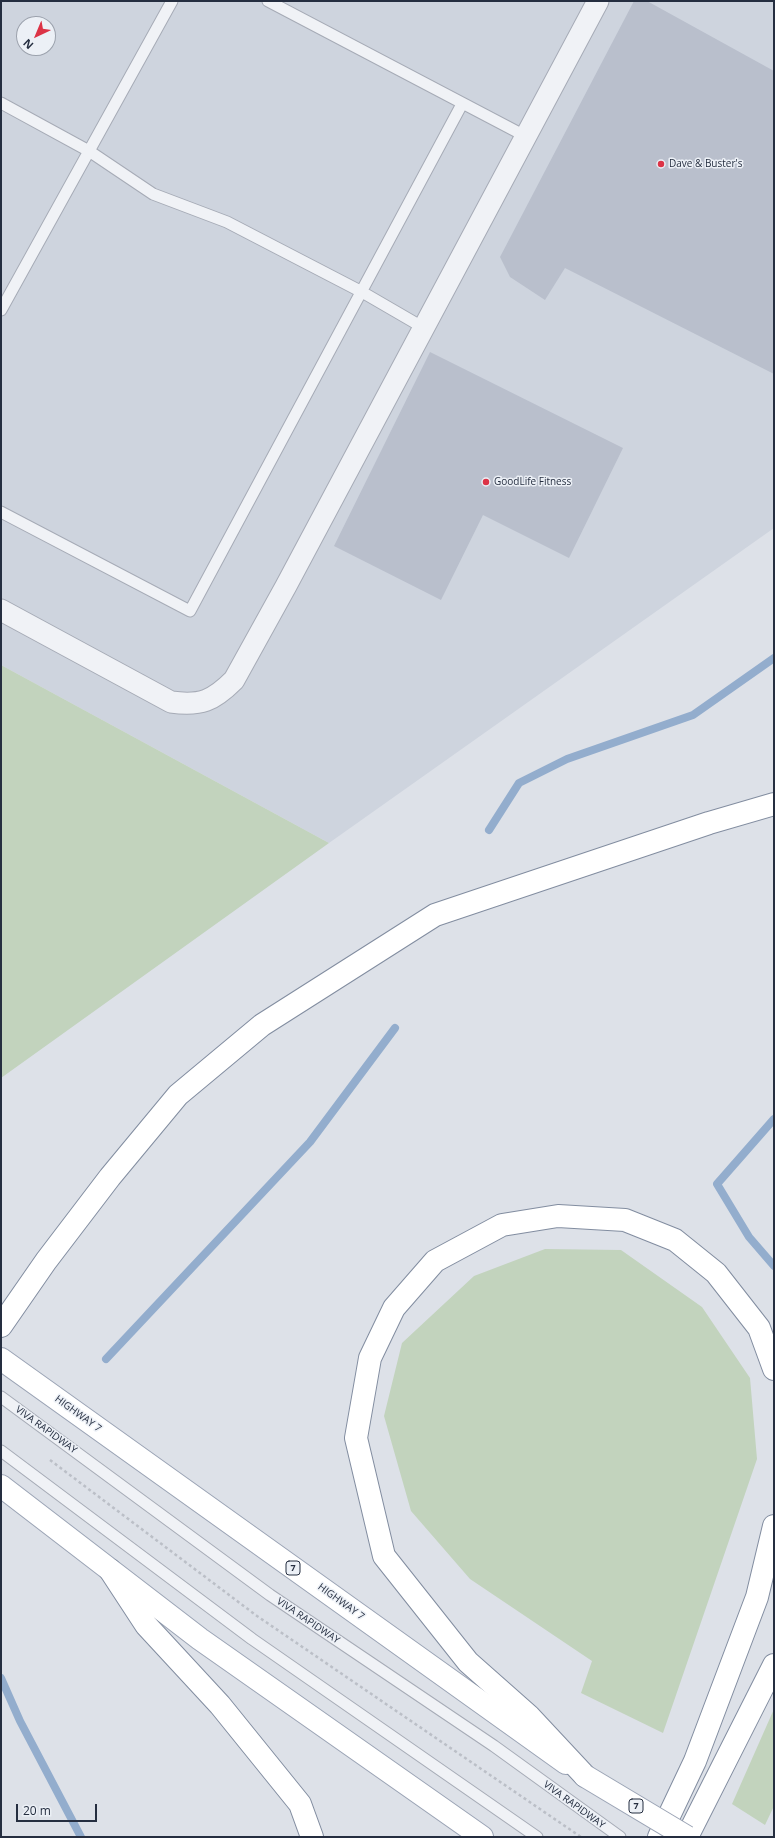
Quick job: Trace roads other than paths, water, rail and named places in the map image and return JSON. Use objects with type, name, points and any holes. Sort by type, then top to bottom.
[{"type":"main road","points":[[1,1326],[46,1261],[110,1176],[178,1095],[262,1025],[435,915],[709,824],[774,804]]},
{"type":"main road","points":[[585,1776],[529,1716],[468,1662],[384,1556],[356,1438],[370,1358],[394,1308],[435,1261],[502,1225],[558,1216],[625,1220],[675,1240],[716,1273],[759,1328],[774,1368]]},
{"type":"main road","name":"HIGHWAY 7","points":[[1,1359],[585,1776],[687,1837]]},
{"type":"main road","points":[[3,1490],[200,1639],[482,1837]]},
{"type":"main road","points":[[659,1837],[695,1761],[757,1597],[774,1526]]},
{"type":"main road","points":[[110,1570],[146,1625],[220,1705],[300,1804],[312,1837]]},
{"type":"main road","points":[[687,1837],[774,1664]]},
{"type":"street","points":[[1,610],[172,702],[187,704],[209,700],[234,680],[527,137],[598,1]]},
{"type":"lane","points":[[1,310],[172,1]]},
{"type":"lane","points":[[268,1],[527,137]]},
{"type":"lane","points":[[1,103],[89,151],[153,194],[227,222],[362,292],[424,328]]},
{"type":"lane","points":[[1,512],[190,611],[462,104]]},
{"type":"lane","name":"VIVA RAPIDWAY","points":[[1,1397],[270,1595],[494,1746],[620,1837]]},
{"type":"lane","points":[[1,1452],[252,1639],[537,1837]]},
{"type":"waterway","points":[[489,830],[519,783],[567,759],[693,715],[774,658]]},
{"type":"waterway","points":[[106,1359],[310,1142],[395,1028]]},
{"type":"waterway","points":[[774,1119],[717,1184],[749,1237],[774,1266]]},
{"type":"waterway","points":[[1,1678],[20,1721],[81,1837]]},
{"type":"place","name":"Dave & Buster's","points":[[661,164]]},
{"type":"place","name":"GoodLife Fitness","points":[[486,482]]}]
